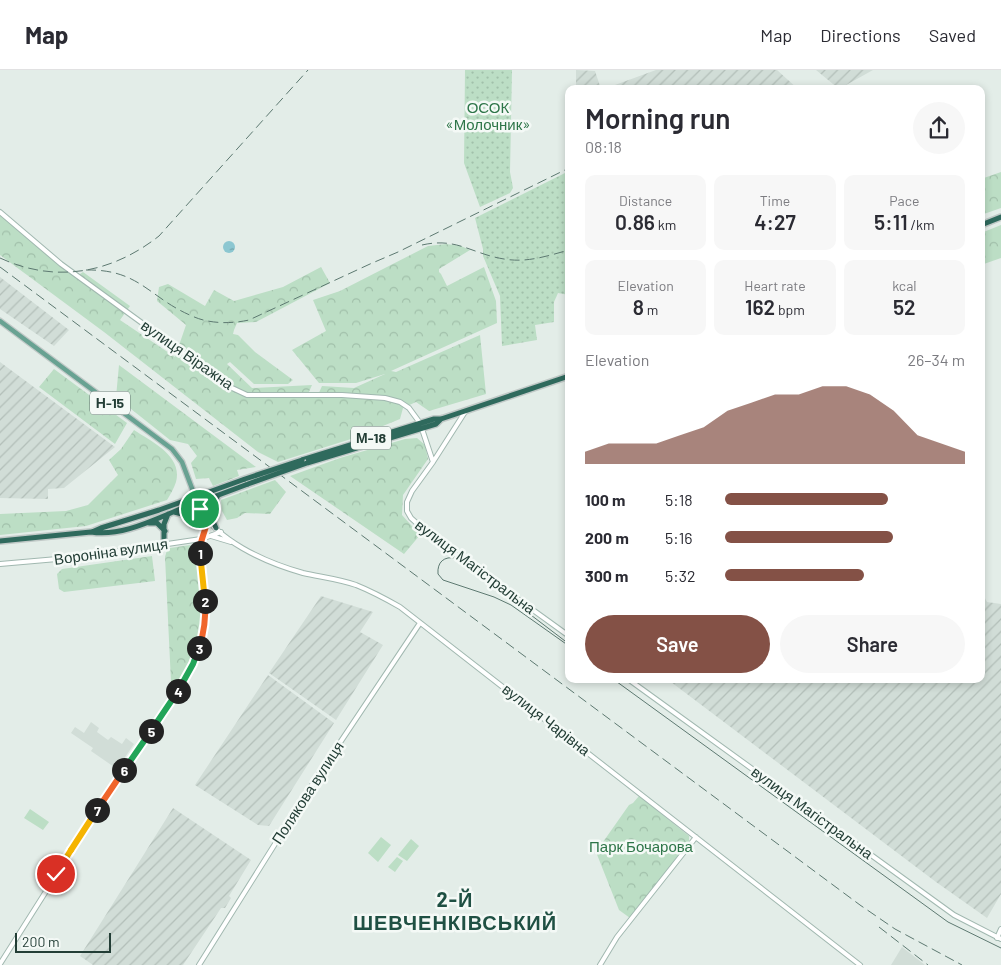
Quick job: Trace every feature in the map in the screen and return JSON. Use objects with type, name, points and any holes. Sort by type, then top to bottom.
[{"type":"highway","points":[[985,223],[1001,217]]},
{"type":"highway","name":"М-18","points":[[91,532],[307,463],[422,429],[436,424],[442,419],[565,377]]},
{"type":"highway","name":"М-18","points":[[0,541],[91,532],[110,533],[171,513],[196,500],[218,495],[302,460],[434,418],[442,419]]},
{"type":"highway","points":[[216,528],[209,514],[210,506],[218,495]]},
{"type":"highway","points":[[164,544],[165,520],[171,513],[207,520]]},
{"type":"highway","points":[[144,523],[157,523],[165,531]]},
{"type":"main road","name":"вулиця Віражна","points":[[0,212],[61,264],[230,387],[246,394],[342,395],[384,398],[405,404],[415,414],[420,423],[433,462]]},
{"type":"main road","name":"Н-15","points":[[0,321],[172,449],[182,462],[196,500]]},
{"type":"main road","name":"вулиця Магістральна","points":[[465,412],[408,498],[407,511],[411,518],[432,537],[565,633]]},
{"type":"main road","name":"вулиця Чарівна","points":[[196,500],[207,520],[216,528],[235,543],[267,560],[292,570],[355,584],[400,607],[860,965]]},
{"type":"main road","points":[[0,964],[100,806],[172,701],[193,664],[203,637],[206,610],[200,550],[201,539],[205,534],[207,520]]},
{"type":"main road","name":"Вороніна вулиця","points":[[0,564],[80,557],[201,539],[221,532]]},
{"type":"main road","points":[[211,536],[235,543]]},
{"type":"main road","name":"Полякова вулиця","points":[[199,965],[312,785],[420,623]]},
{"type":"main road","name":"вулиця Магістральна","points":[[634,683],[954,915],[999,938]]},
{"type":"main road","points":[[600,965],[617,937],[696,837]]},
{"type":"main road","points":[[999,938],[1001,930]]},
{"type":"shaded area","points":[[576,70],[595,71],[600,85],[576,85]]},
{"type":"shaded area","points":[[656,70],[777,70],[794,85],[615,85]]},
{"type":"shaded area","points":[[816,70],[873,70],[846,85],[834,85]]},
{"type":"shaded area","points":[[0,277],[69,330],[54,346],[0,309]]},
{"type":"shaded area","points":[[0,362],[115,447],[64,488],[48,489],[48,499],[0,498]]},
{"type":"shaded area","points":[[321,596],[373,612],[360,632],[383,645],[336,720],[269,673]]},
{"type":"shaded area","points":[[985,598],[987,602],[1001,604],[1001,894],[987,918],[936,882],[672,683],[985,683]]},
{"type":"shaded area","points":[[268,675],[334,723],[269,826],[258,825],[195,785]]},
{"type":"shaded area","points":[[91,722],[99,728],[97,732],[108,740],[111,737],[122,744],[126,738],[134,744],[117,769],[91,751],[93,748],[71,733],[75,727],[84,733]]},
{"type":"shaded area","points":[[173,808],[251,860],[229,896],[231,898],[225,908],[221,908],[183,965],[93,965],[80,956]]},
{"type":"shaded area","points":[[902,947],[925,965],[891,965]]},
{"type":"green space","name":"ОСОК «Молочник»","points":[[465,70],[512,70],[510,172],[513,188],[510,193],[480,207],[464,163]]},
{"type":"green space","points":[[1001,172],[1001,208],[985,214],[985,178]]},
{"type":"green space","points":[[565,173],[565,294],[558,293],[554,302],[554,322],[535,325],[537,340],[502,346],[500,296],[483,256],[475,218]]},
{"type":"green space","points":[[0,212],[77,276],[83,272],[130,306],[120,320],[175,357],[186,325],[157,301],[159,287],[168,284],[205,306],[214,290],[234,301],[283,287],[321,267],[330,283],[256,322],[237,323],[233,334],[238,335],[255,352],[293,380],[288,384],[254,384],[230,362],[227,364],[252,388],[312,385],[308,394],[318,395],[322,386],[354,388],[385,374],[356,383],[319,383],[292,350],[326,331],[313,300],[340,291],[428,246],[446,244],[461,246],[470,250],[439,269],[439,272],[447,286],[484,267],[496,301],[497,323],[391,371],[396,372],[480,335],[486,394],[429,411],[416,402],[403,408],[400,419],[351,439],[278,462],[258,452],[104,332],[0,255]]},
{"type":"green space","points":[[1001,225],[1001,258],[985,264],[985,231]]},
{"type":"green space","points":[[119,365],[256,467],[237,470],[239,476],[213,486],[209,478],[196,479],[191,463],[197,456],[188,444],[170,440],[116,397]]},
{"type":"green space","points":[[54,369],[127,423],[115,444],[39,387]]},
{"type":"green space","points":[[134,430],[157,445],[171,457],[175,465],[177,473],[176,482],[167,500],[86,526],[0,535],[0,514],[66,511],[88,505],[118,475],[109,460],[121,449]]},
{"type":"green space","points":[[417,438],[425,445],[428,459],[403,495],[402,515],[420,535],[404,554],[290,476],[340,458],[405,439]]},
{"type":"green space","points":[[275,480],[286,492],[270,514],[245,513],[237,518],[227,520],[222,511],[221,500]]},
{"type":"green space","points":[[190,545],[198,552],[203,596],[203,618],[195,652],[177,685],[171,682],[165,557],[167,550],[170,548]]},
{"type":"green space","points":[[152,556],[155,581],[64,592],[59,589],[57,574],[62,569]]},
{"type":"green space","name":"Парк Бочарова","points":[[639,796],[689,836],[689,842],[630,918],[619,910],[596,852],[629,805]]},
{"type":"green space","points":[[30,809],[49,822],[43,830],[24,818]]},
{"type":"green space","points":[[381,837],[391,845],[378,862],[368,853]]},
{"type":"green space","points":[[411,839],[419,846],[407,861],[398,855]]},
{"type":"green space","points":[[397,857],[403,861],[395,872],[388,867]]},
{"type":"water","points":[[229,241],[235,247],[229,253],[223,247]]},
{"type":"tram line","points":[[565,641],[456,558],[448,558],[440,563],[438,574],[443,580],[494,597],[511,605],[565,643]]},
{"type":"tram line","points":[[619,683],[948,922],[1001,948]]},
{"type":"railway","points":[[0,258],[42,271],[83,271],[122,259],[141,249],[159,236],[308,70]]},
{"type":"railway","points":[[86,270],[104,271],[132,279],[177,309],[199,319],[220,322],[249,320],[398,252],[565,170]]},
{"type":"railway","points":[[422,245],[445,243],[493,257],[512,260],[537,258],[565,251]]},
{"type":"railway","points":[[0,267],[860,905],[895,929],[962,965]]},
{"type":"railway","points":[[879,927],[928,965]]},
{"type":"district","name":"2-Й ШЕВЧЕНКІВСЬКИЙ","points":[[455,912]]},
{"type":"route","points":[[56,874],[172,701],[193,664],[203,637],[206,610],[200,550],[201,539],[205,534],[207,520],[200,509]]}]
